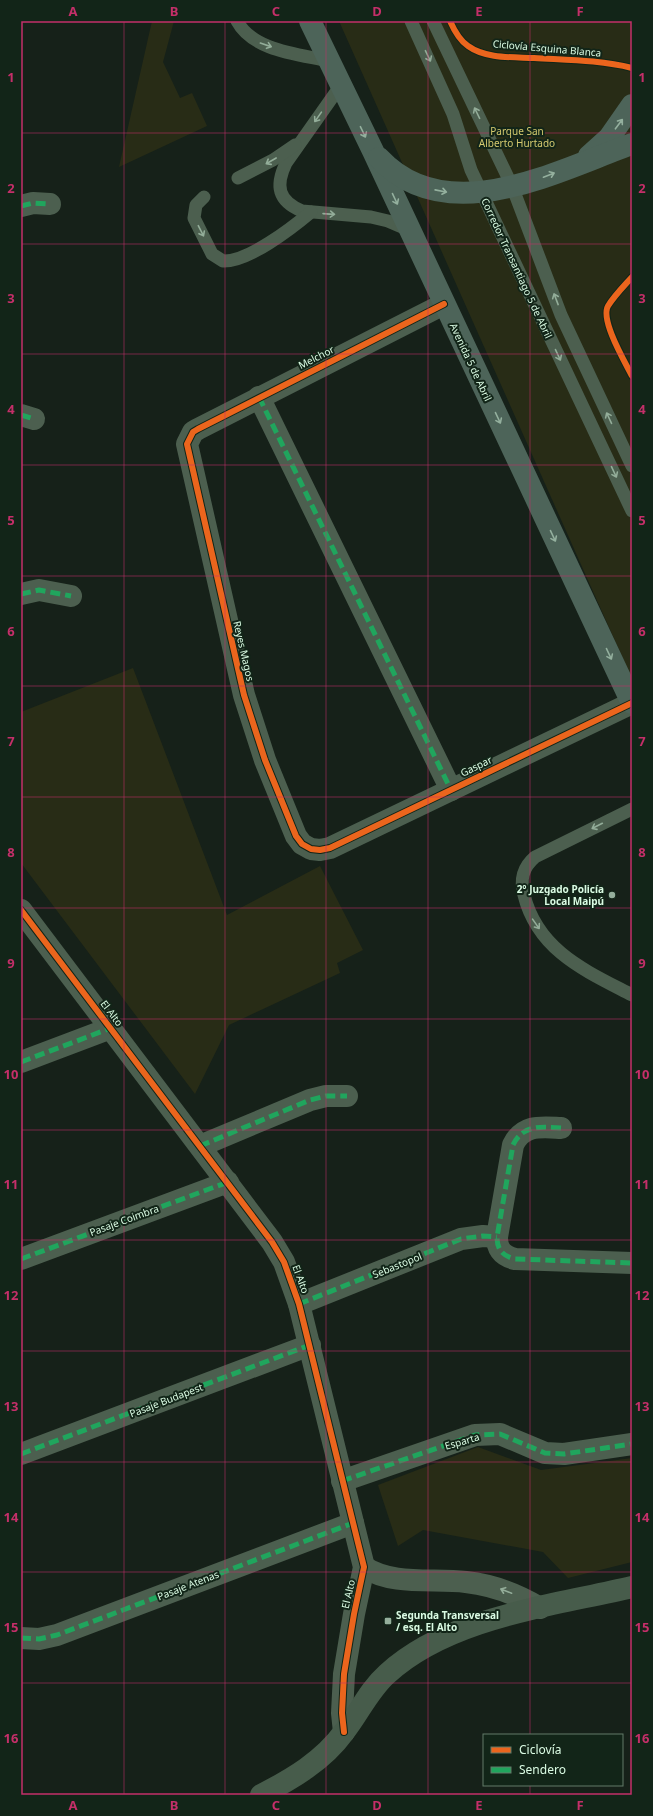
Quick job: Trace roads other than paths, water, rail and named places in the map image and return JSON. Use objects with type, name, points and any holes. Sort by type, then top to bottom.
[{"type":"main road","name":"Avenida 5 de Abril","points":[[310,21],[373,151],[632,703]]},
{"type":"main road","points":[[584,161],[609,138],[632,104]]},
{"type":"main road","points":[[373,151],[385,164],[399,175],[415,183],[431,189],[450,193],[482,193],[545,177],[632,144]]},
{"type":"main road","points":[[261,1795],[314,1764],[344,1732],[370,1693],[386,1675],[404,1659],[424,1646],[488,1621],[632,1588]]},
{"type":"street","points":[[21,206],[33,203],[50,204]]},
{"type":"street","name":"Melchor","points":[[198,429],[259,396],[444,304]]},
{"type":"street","points":[[259,396],[451,790]]},
{"type":"street","name":"Reyes Magos","points":[[198,429],[189,438],[188,450],[246,702],[275,788],[296,836],[302,844],[310,849],[320,850],[330,848]]},
{"type":"street","points":[[21,594],[39,590],[71,596]]},
{"type":"street","name":"Gaspar","points":[[330,848],[632,703]]},
{"type":"street","name":"El Alto","points":[[21,910],[228,1182],[272,1242],[284,1262],[299,1304],[310,1345],[352,1523],[364,1567],[344,1674],[342,1713],[344,1732]]},
{"type":"street","points":[[21,1062],[111,1028]]},
{"type":"street","points":[[200,1146],[310,1100],[326,1096],[347,1096]]},
{"type":"street","points":[[561,1128],[529,1128],[516,1139],[513,1145],[497,1237],[497,1245],[501,1252],[507,1257],[515,1259],[632,1263]]},
{"type":"street","name":"Pasaje Coimbra","points":[[21,1259],[228,1182]]},
{"type":"street","name":"Sebastopol","points":[[299,1304],[461,1239],[483,1236],[497,1237]]},
{"type":"street","name":"Pasaje Budapest","points":[[21,1454],[310,1345]]},
{"type":"street","name":"Esparta","points":[[342,1481],[476,1435],[500,1434],[545,1453],[564,1454],[632,1444]]},
{"type":"street","name":"Pasaje Atenas","points":[[21,1638],[39,1638],[57,1635],[352,1523]]},
{"type":"street","points":[[364,1567],[375,1574],[389,1577],[466,1582],[495,1587],[520,1596],[540,1608]]},
{"type":"lane","points":[[237,21],[240,28],[256,41],[287,52],[329,60]]},
{"type":"lane","name":"Corredor Transantiago 5 de Abril","points":[[412,21],[453,114],[471,170],[632,511]]},
{"type":"lane","name":"Corredor Transantiago 5 de Abril","points":[[433,21],[512,186],[561,315],[632,466]]},
{"type":"lane","points":[[341,85],[286,163],[282,171],[280,187],[283,198],[294,208],[311,212],[371,217],[388,221],[409,230]]},
{"type":"lane","points":[[238,178],[273,160],[301,140]]},
{"type":"lane","points":[[204,197],[196,205],[194,218],[212,254],[223,261],[235,260],[278,238],[311,212]]},
{"type":"lane","points":[[632,809],[535,857],[528,863],[522,878],[522,887],[532,918],[554,947],[578,966],[632,995]]},
{"type":"place","name":"2° Juzgado Policía Local Maipú","points":[[612,895]]},
{"type":"place","name":"Segunda Transversal / esq. El Alto","points":[[388,1621]]},
{"type":"park label","name":"Parque San Alberto Hurtado","points":[[517,136]]}]
